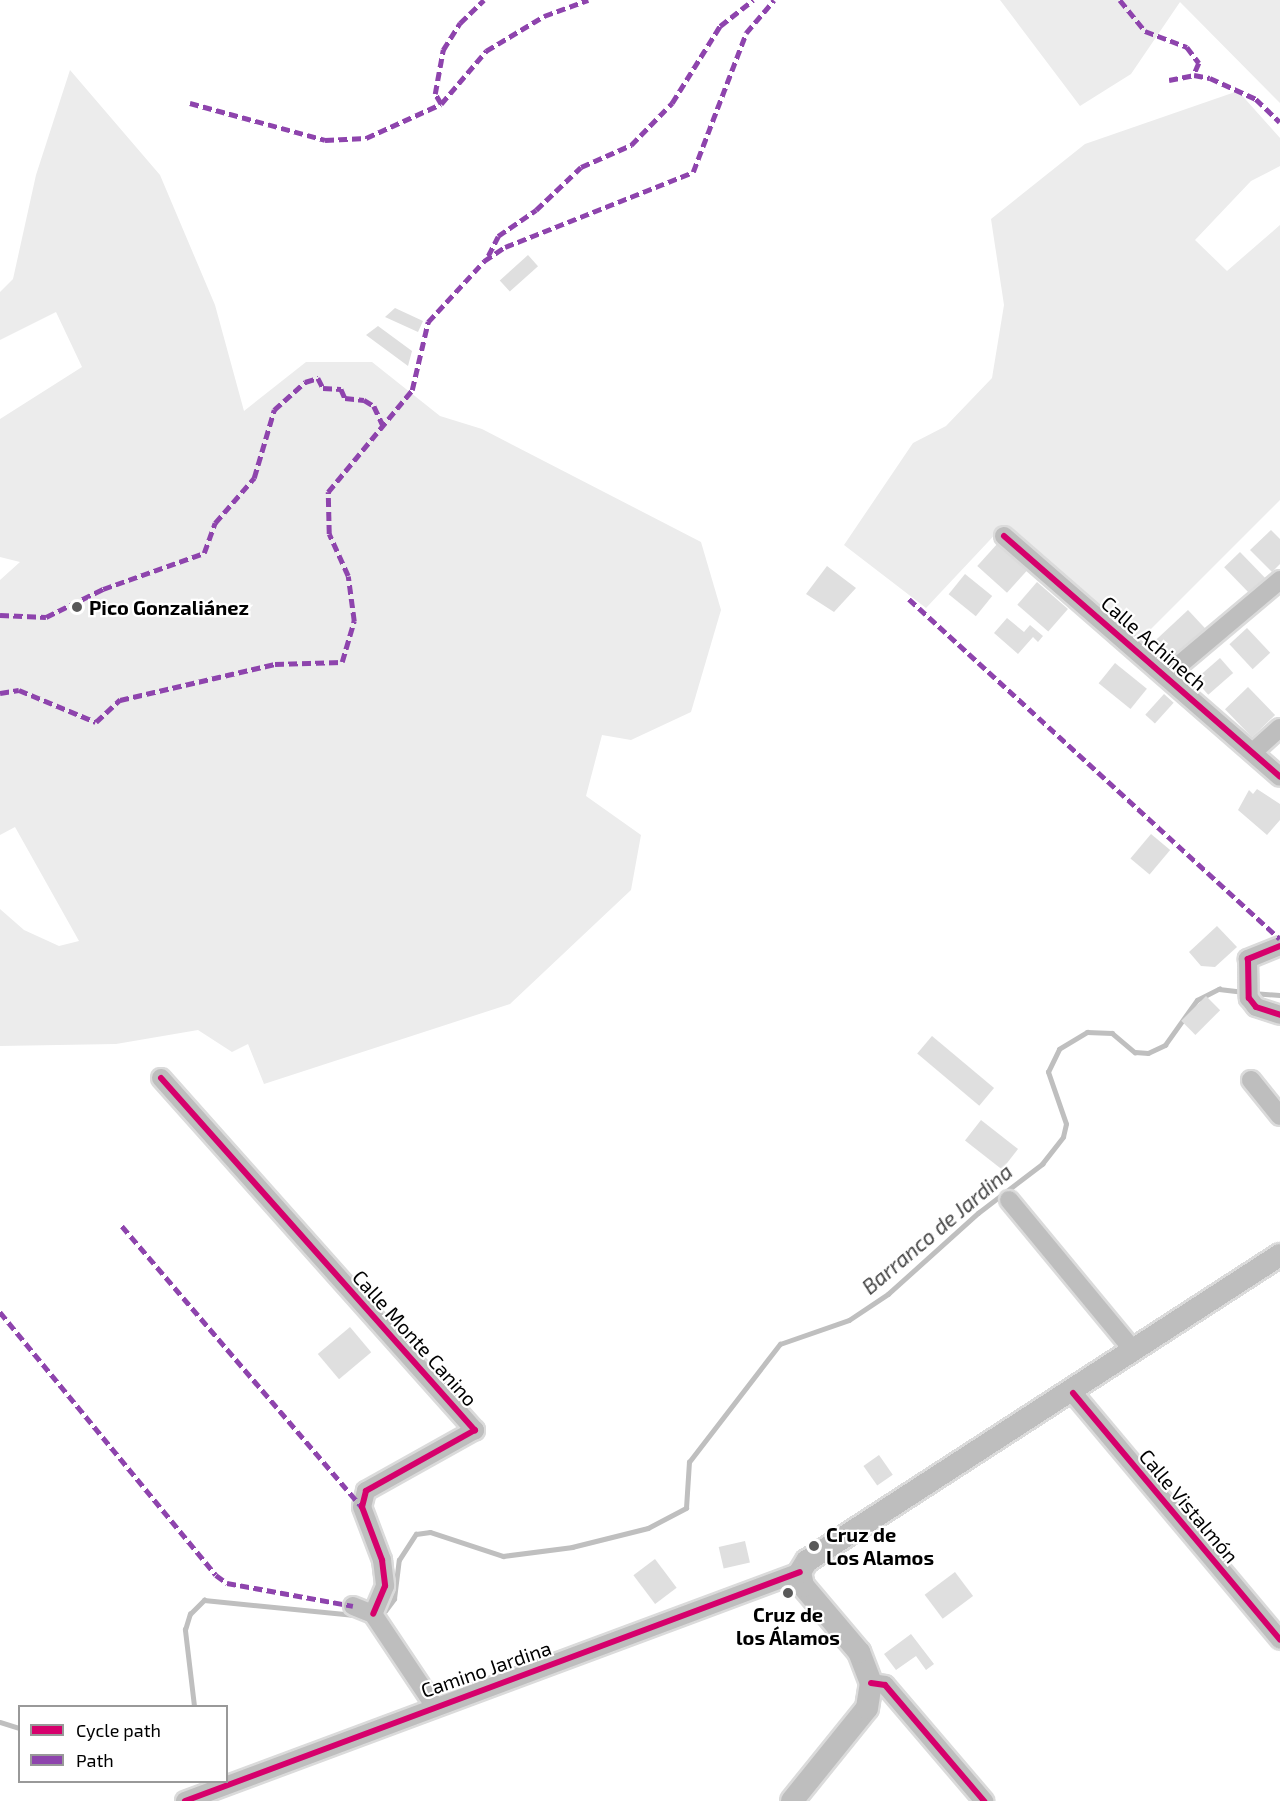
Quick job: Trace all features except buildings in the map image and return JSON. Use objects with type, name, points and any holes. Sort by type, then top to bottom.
[{"type":"main road","points":[[792,1801],[867,1708],[871,1683],[859,1652],[803,1586],[800,1572],[807,1561],[1073,1393],[1280,1255]]},
{"type":"street","name":"Calle Achinech","points":[[1004,536],[1280,777]]},
{"type":"street","points":[[1166,676],[1280,580]]},
{"type":"street","points":[[1253,752],[1280,729]]},
{"type":"street","points":[[1280,946],[1248,959],[1249,992],[1256,1008],[1280,1015]]},
{"type":"street","name":"Calle Monte Canino","points":[[161,1078],[475,1430],[366,1491],[362,1508],[382,1560],[385,1586],[373,1614]]},
{"type":"street","points":[[1251,1080],[1280,1116]]},
{"type":"street","points":[[1009,1200],[1134,1351]]},
{"type":"street","name":"Calle Vistalmón","points":[[1073,1393],[1280,1640]]},
{"type":"street","name":"Camino Jardina","points":[[185,1801],[434,1705],[800,1572]]},
{"type":"street","points":[[353,1606],[373,1614],[434,1705]]},
{"type":"street","points":[[871,1683],[885,1685],[984,1801]]},
{"type":"shaded area","points":[[1000,0],[1280,0],[1280,103],[1180,2],[1131,74],[1080,106]]},
{"type":"shaded area","points":[[70,70],[160,175],[215,305],[244,411],[306,362],[372,362],[440,416],[482,429],[701,542],[721,610],[691,712],[631,740],[602,735],[586,796],[641,835],[631,890],[510,1004],[264,1084],[248,1044],[232,1052],[198,1030],[116,1044],[0,1046],[0,909],[24,930],[59,946],[79,941],[15,827],[0,835],[0,580],[20,562],[0,557],[0,419],[82,367],[56,312],[0,340],[0,292],[13,279],[36,175]]},
{"type":"shaded area","points":[[1238,91],[1280,138],[1280,166],[1251,181],[1195,240],[1227,271],[1280,225],[1280,500],[1140,640],[1003,526],[926,608],[844,545],[913,443],[946,426],[992,378],[1004,305],[991,219],[1085,144]]},
{"type":"waterway","name":"Barranco de Jardina","points":[[385,1611],[394,1599],[399,1560],[416,1534],[430,1532],[503,1556],[572,1547],[648,1528],[686,1508],[689,1462],[780,1344],[849,1320],[888,1294],[978,1213],[1042,1164],[1063,1137],[1066,1124],[1048,1072],[1059,1049],[1087,1032],[1112,1033],[1135,1052],[1148,1053],[1165,1045],[1197,1000],[1219,989],[1244,992]]},
{"type":"waterway","name":"Barranco de Jardina","points":[[1252,993],[1280,995]]},
{"type":"waterway","name":"Barranco de Jardina","points":[[194,1705],[185,1630],[190,1614],[204,1600],[354,1615]]},
{"type":"waterway","name":"Barranco de Jardina","points":[[0,1722],[18,1727]]},
{"type":"marked path","points":[[441,104],[435,94],[443,50],[460,23],[484,0]]},
{"type":"marked path","points":[[190,103],[325,140],[366,138],[441,104],[486,51],[544,16],[588,0]]},
{"type":"marked path","points":[[488,256],[498,236],[536,210],[581,167],[631,145],[672,103],[720,26],[753,0]]},
{"type":"marked path","points":[[0,693],[19,690],[96,722],[120,700],[275,664],[342,662],[354,621],[348,576],[329,534],[328,492],[412,390],[428,322],[484,261],[505,247],[693,172],[746,33],[774,0]]},
{"type":"marked path","points":[[1120,0],[1145,31],[1187,47],[1199,63],[1194,75]]},
{"type":"marked path","points":[[1169,80],[1194,75],[1210,78],[1256,99],[1280,122]]},
{"type":"marked path","points":[[0,615],[46,617],[103,589],[204,553],[215,523],[254,478],[274,410],[305,382],[318,378],[323,388],[341,389],[345,398],[364,400],[374,406],[383,425]]},
{"type":"marked path","points":[[909,599],[1280,939]]},
{"type":"marked path","points":[[122,1226],[362,1507]]},
{"type":"marked path","points":[[0,1312],[216,1575],[227,1583],[353,1606]]},
{"type":"cycle path","points":[[1004,536],[1280,777]]},
{"type":"cycle path","points":[[1280,946],[1248,959],[1249,998],[1256,1007],[1280,1015]]},
{"type":"cycle path","points":[[161,1078],[475,1430],[366,1491],[362,1507],[382,1560],[385,1586],[373,1614]]},
{"type":"cycle path","points":[[1073,1393],[1280,1640]]},
{"type":"cycle path","points":[[185,1801],[800,1572]]},
{"type":"cycle path","points":[[871,1683],[885,1685],[984,1801]]},
{"type":"place","name":"Pico Gonzaliánez","points":[[77,607]]},
{"type":"place","name":"Cruz de Los Alamos","points":[[814,1546]]},
{"type":"place","name":"Cruz de los Álamos","points":[[788,1593]]}]
